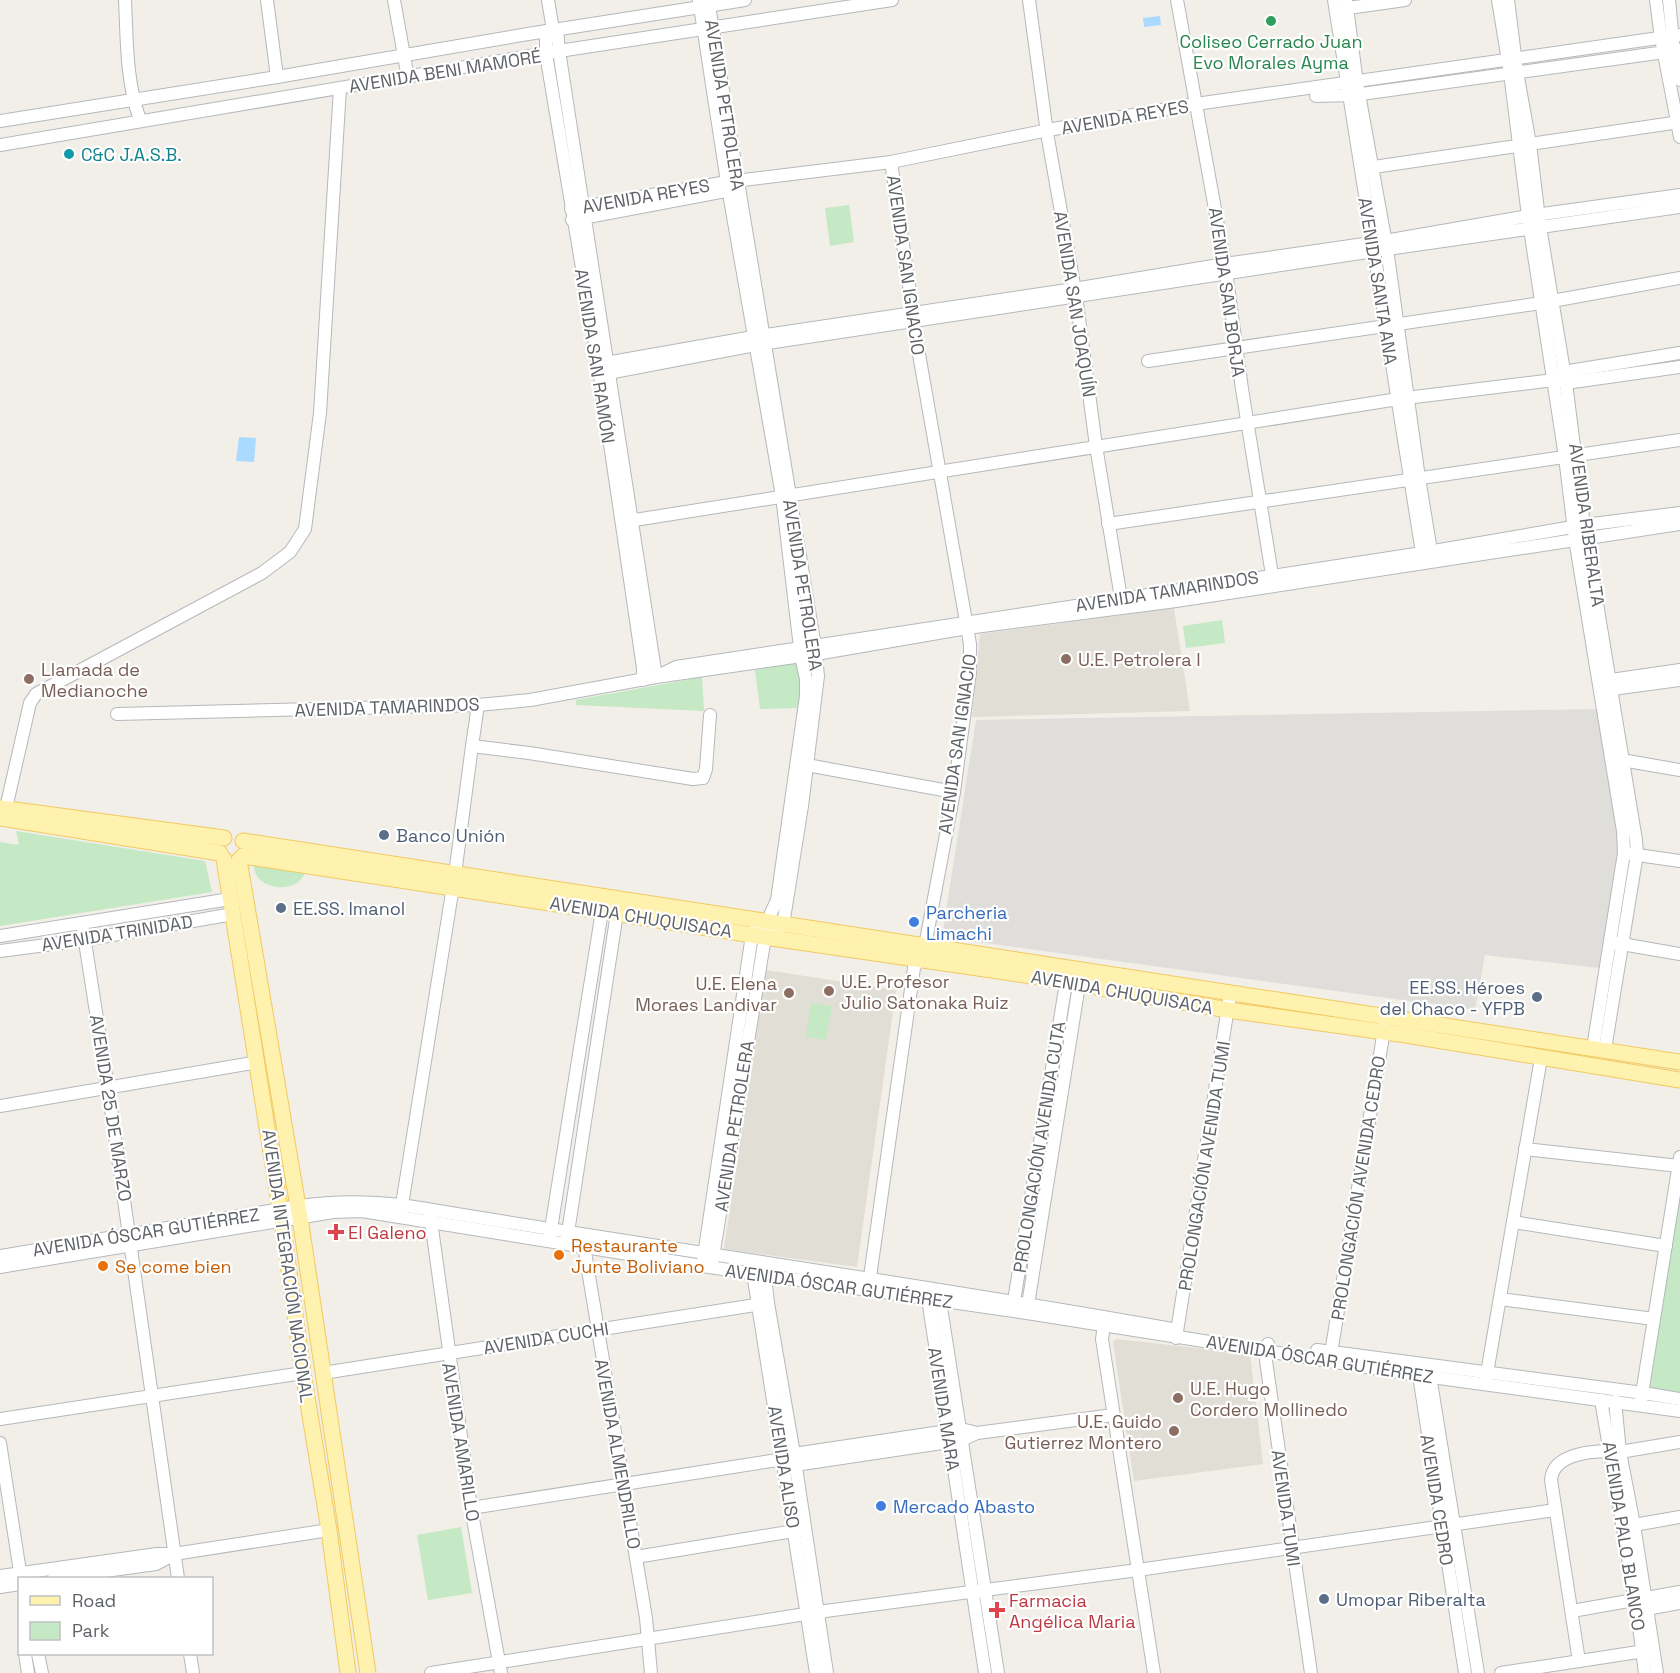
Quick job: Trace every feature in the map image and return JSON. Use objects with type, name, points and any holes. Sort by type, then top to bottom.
[{"type":"main road","name":"AVENIDA CHUQUISACA","points":[[2,812],[232,851],[767,922],[922,953]]},
{"type":"main road","name":"AVENIDA INTEGRACIÓN NACIONAL","points":[[232,851],[232,907],[258,1062],[303,1373],[329,1530],[348,1673]]},
{"type":"main road","name":"AVENIDA INTEGRACIÓN NACIONAL","points":[[232,851],[300,1212],[368,1673]]},
{"type":"main road","name":"AVENIDA CHUQUISACA","points":[[454,881],[609,912],[758,936],[922,953],[1231,993],[1541,1058],[1680,1080]]},
{"type":"main road","name":"AVENIDA CHUQUISACA","points":[[1033,969],[1073,984],[1228,1010],[1385,1024],[1599,1048],[1680,1062]]},
{"type":"street","points":[[125,0],[128,69],[133,99],[140,120]]},
{"type":"street","points":[[267,0],[277,77]]},
{"type":"street","points":[[394,0],[408,78]]},
{"type":"street","points":[[548,0],[552,31]]},
{"type":"street","name":"AVENIDA BENI MAMORÉ","points":[[0,121],[552,31],[704,3],[745,0]]},
{"type":"street","name":"AVENIDA BENI MAMORÉ","points":[[0,145],[559,51],[891,0]]},
{"type":"street","name":"AVENIDA SAN JOAQUÍN","points":[[1029,0],[1047,132],[1075,293],[1121,603]]},
{"type":"street","name":"AVENIDA SAN BORJA","points":[[1178,0],[1226,269],[1247,423],[1273,580]]},
{"type":"street","points":[[1341,5],[1405,0]]},
{"type":"street","name":"AVENIDA RIBERALTA","points":[[1498,0],[1513,66],[1546,301],[1561,378],[1580,532],[1605,685],[1623,760],[1631,854],[1599,1048]]},
{"type":"street","name":"AVENIDA RIBERALTA","points":[[1508,0],[1513,66]]},
{"type":"street","points":[[1656,0],[1671,37]]},
{"type":"street","points":[[1669,0],[1680,137]]},
{"type":"street","name":"AVENIDA PETROLERA","points":[[704,3],[759,340],[816,651],[818,676],[807,765],[796,800],[777,900],[767,922],[757,927],[758,936],[708,1260]]},
{"type":"street","name":"AVENIDA SANTA ANA","points":[[1341,5],[1353,88],[1360,169],[1380,246]]},
{"type":"street","name":"AVENIDA SAN RAMÓN","points":[[552,31],[559,51],[578,213]]},
{"type":"street","name":"AVENIDA SAN RAMÓN","points":[[552,31],[546,54],[578,213],[604,368],[627,521],[644,668],[649,679]]},
{"type":"street","name":"AVENIDA REYES","points":[[1513,66],[1671,37]]},
{"type":"street","points":[[1672,51],[1680,80]]},
{"type":"street","name":"AVENIDA REYES","points":[[578,213],[733,185],[892,164],[1047,132],[1197,107],[1513,66],[1672,51]]},
{"type":"street","points":[[2,812],[30,703],[36,694],[262,573],[290,552],[305,529],[320,413],[340,88]]},
{"type":"street","name":"AVENIDA SANTA ANA","points":[[1353,88],[1373,167],[1380,246],[1428,557]]},
{"type":"street","points":[[1360,169],[1679,122]]},
{"type":"street","name":"AVENIDA SAN IGNACIO","points":[[869,1284],[914,968],[922,953],[954,792],[970,672],[970,644],[913,317],[892,164]]},
{"type":"street","points":[[604,368],[759,340],[1534,222],[1680,195]]},
{"type":"street","points":[[1534,222],[1680,207]]},
{"type":"street","points":[[1148,361],[1546,301],[1680,278]]},
{"type":"street","points":[[1561,378],[1680,352]]},
{"type":"street","points":[[627,521],[1403,399],[1561,378],[1680,367]]},
{"type":"street","points":[[1108,524],[1680,440]]},
{"type":"street","name":"AVENIDA PETROLERA","points":[[783,925],[806,696],[786,496]]},
{"type":"street","name":"AVENIDA TAMARINDOS","points":[[117,714],[478,705],[530,700],[649,679],[676,667],[816,651],[967,625],[1428,557],[1680,513]]},
{"type":"street","name":"AVENIDA TAMARINDOS","points":[[1580,532],[1680,524]]},
{"type":"street","points":[[1605,685],[1680,670]]},
{"type":"street","points":[[1605,685],[1680,680]]},
{"type":"street","name":"AVENIDA RIBERALTA","points":[[1605,685],[1610,759],[1623,831],[1631,854]]},
{"type":"street","points":[[402,1210],[454,881],[478,705]]},
{"type":"street","points":[[472,746],[693,779],[704,778],[710,715]]},
{"type":"street","points":[[1610,759],[1680,770]]},
{"type":"street","points":[[807,765],[954,792]]},
{"type":"street","points":[[1631,854],[1680,861]]},
{"type":"street","name":"AVENIDA TRINIDAD","points":[[0,936],[82,923],[232,907]]},
{"type":"street","name":"AVENIDA TRINIDAD","points":[[0,951],[84,939],[232,907]]},
{"type":"street","points":[[550,1234],[609,912]]},
{"type":"street","points":[[567,1237],[609,912]]},
{"type":"street","name":"AVENIDA 25 DE MARZO","points":[[82,923],[131,1241],[178,1577]]},
{"type":"street","points":[[758,936],[783,925]]},
{"type":"street","points":[[1617,943],[1680,954]]},
{"type":"street","name":"PROLONGACIÓN AVENIDA CUTA","points":[[1013,1306],[1073,984]]},
{"type":"street","name":"PROLONGACIÓN AVENIDA CUTA","points":[[1027,1308],[1073,984]]},
{"type":"street","name":"PROLONGACIÓN AVENIDA TUMI","points":[[1177,1334],[1231,993]]},
{"type":"street","name":"PROLONGACIÓN AVENIDA CEDRO","points":[[1330,1356],[1385,1024]]},
{"type":"street","points":[[1486,1378],[1541,1058]]},
{"type":"street","points":[[0,1106],[258,1062]]},
{"type":"street","points":[[1525,1149],[1679,1161],[1642,1398]]},
{"type":"street","name":"AVENIDA ÓSCAR GUTIÉRREZ","points":[[0,1267],[131,1241],[300,1212],[402,1210],[585,1241],[1027,1308],[1177,1334],[1486,1378],[1642,1398],[1680,1400]]},
{"type":"street","name":"AVENIDA AMARILLO","points":[[430,1215],[471,1508],[500,1668]]},
{"type":"street","points":[[1513,1222],[1666,1246]]},
{"type":"street","name":"AVENIDA ÓSCAR GUTIÉRREZ","points":[[0,1256],[131,1241]]},
{"type":"street","name":"AVENIDA ALMENDRILLO","points":[[585,1241],[597,1330],[636,1557],[651,1673]]},
{"type":"street","name":"AVENIDA ALISO","points":[[758,1268],[791,1459],[799,1530],[813,1613],[827,1673]]},
{"type":"street","name":"AVENIDA MARA","points":[[927,1293],[985,1673]]},
{"type":"street","name":"AVENIDA MARA","points":[[941,1296],[998,1673]]},
{"type":"street","points":[[1500,1299],[1654,1319]]},
{"type":"street","name":"AVENIDA CUCHI","points":[[323,1373],[764,1304]]},
{"type":"street","points":[[1104,1322],[1102,1339],[1154,1673]]},
{"type":"street","name":"AVENIDA TUMI","points":[[1267,1346],[1266,1361],[1311,1673]]},
{"type":"street","name":"AVENIDA CEDRO","points":[[1424,1369],[1447,1526],[1465,1673]]},
{"type":"street","points":[[0,1419],[303,1373]]},
{"type":"street","name":"AVENIDA ÓSCAR GUTIÉRREZ","points":[[1486,1378],[1601,1400],[1642,1398],[1680,1411]]},
{"type":"street","name":"AVENIDA PALO BLANCO","points":[[1601,1400],[1634,1525],[1641,1605]]},
{"type":"street","name":"AVENIDA PALO BLANCO","points":[[1615,1401],[1615,1452],[1648,1650],[1657,1673]]},
{"type":"street","points":[[471,1508],[948,1436],[1113,1414]]},
{"type":"street","points":[[1579,1661],[1551,1472],[1558,1463],[1572,1456],[1680,1442]]},
{"type":"street","points":[[0,1443],[20,1577]]},
{"type":"street","points":[[431,1673],[500,1668],[647,1638],[813,1613],[1138,1570],[1556,1510]]},
{"type":"street","points":[[1634,1525],[1680,1517]]},
{"type":"street","name":"AVENIDA CEDRO","points":[[1447,1526],[1478,1673]]},
{"type":"street","points":[[26,1577],[157,1554],[174,1554],[329,1530]]},
{"type":"street","points":[[636,1557],[799,1530]]},
{"type":"street","points":[[61,1577],[156,1564],[174,1554]]},
{"type":"street","points":[[0,1576],[18,1578]]},
{"type":"street","points":[[0,1587],[18,1579]]},
{"type":"street","points":[[1641,1605],[1680,1592]]},
{"type":"street","points":[[1572,1611],[1680,1603]]},
{"type":"street","name":"AVENIDA ALISO","points":[[813,1613],[816,1673]]},
{"type":"street","points":[[1501,1673],[1648,1650]]},
{"type":"street","name":"AVENIDA PALO BLANCO","points":[[1645,1673],[1648,1650]]},
{"type":"street","points":[[25,1655],[28,1673]]},
{"type":"street","points":[[38,1655],[42,1673]]},
{"type":"street","points":[[190,1655],[193,1673]]},
{"type":"shaded area","points":[[1174,608],[1190,711],[972,717],[980,634]]},
{"type":"shaded area","points":[[1599,709],[1620,850],[1599,968],[1485,955],[1475,1010],[942,937],[976,720]]},
{"type":"shaded area","points":[[766,970],[896,990],[857,1267],[724,1249]]},
{"type":"shaded area","points":[[1116,1339],[1250,1354],[1263,1464],[1134,1481],[1113,1342]]},
{"type":"green space","points":[[849,205],[854,242],[830,246],[825,208]]},
{"type":"green space","points":[[1222,620],[1225,643],[1186,648],[1183,626]]},
{"type":"green space","points":[[798,664],[800,670],[800,708],[760,709],[755,670]]},
{"type":"green space","points":[[702,677],[704,711],[576,705],[576,700]]},
{"type":"green space","points":[[16,831],[205,861],[212,892],[0,926],[0,842],[19,845]]},
{"type":"green space","points":[[259,864],[305,872],[301,880],[294,885],[277,887],[268,885],[256,874],[254,866]]},
{"type":"green space","points":[[811,1003],[832,1006],[826,1040],[806,1037]]},
{"type":"green space","points":[[1680,1178],[1680,1393],[1650,1389],[1647,1384]]},
{"type":"green space","points":[[461,1527],[472,1593],[428,1600],[417,1535]]},
{"type":"water","points":[[1160,16],[1161,25],[1144,27],[1143,18]]},
{"type":"water","points":[[239,437],[256,438],[254,462],[236,461]]},
{"type":"place","name":"Coliseo Cerrado Juan Evo Morales Ayma","points":[[1271,21]]},
{"type":"place","name":"C&C J.A.S.B.","points":[[69,154]]},
{"type":"place","name":"U.E. Petrolera I","points":[[1066,659]]},
{"type":"place","name":"Llamada de Medianoche","points":[[29,679]]},
{"type":"place","name":"Banco Unión","points":[[384,835]]},
{"type":"place","name":"EE.SS. Imanol","points":[[281,908]]},
{"type":"place","name":"Parcheria Limachi","points":[[914,922]]},
{"type":"place","name":"U.E. Profesor Julio Satonaka Ruiz","points":[[829,991]]},
{"type":"place","name":"U.E. Elena Moraes Landivar","points":[[789,993]]},
{"type":"place","name":"EE.SS. Héroes del Chaco - YFPB","points":[[1537,997]]},
{"type":"place","name":"El Galeno","points":[[336,1232]]},
{"type":"place","name":"Restaurante Junte Boliviano","points":[[559,1255]]},
{"type":"place","name":"Se come bien","points":[[103,1266]]},
{"type":"place","name":"U.E. Hugo Cordero Mollinedo","points":[[1178,1398]]},
{"type":"place","name":"U.E. Guido Gutierrez Montero","points":[[1174,1431]]},
{"type":"place","name":"Mercado Abasto","points":[[881,1506]]},
{"type":"place","name":"Umopar Riberalta","points":[[1324,1599]]},
{"type":"place","name":"Farmacia Angélica Maria","points":[[997,1610]]}]
